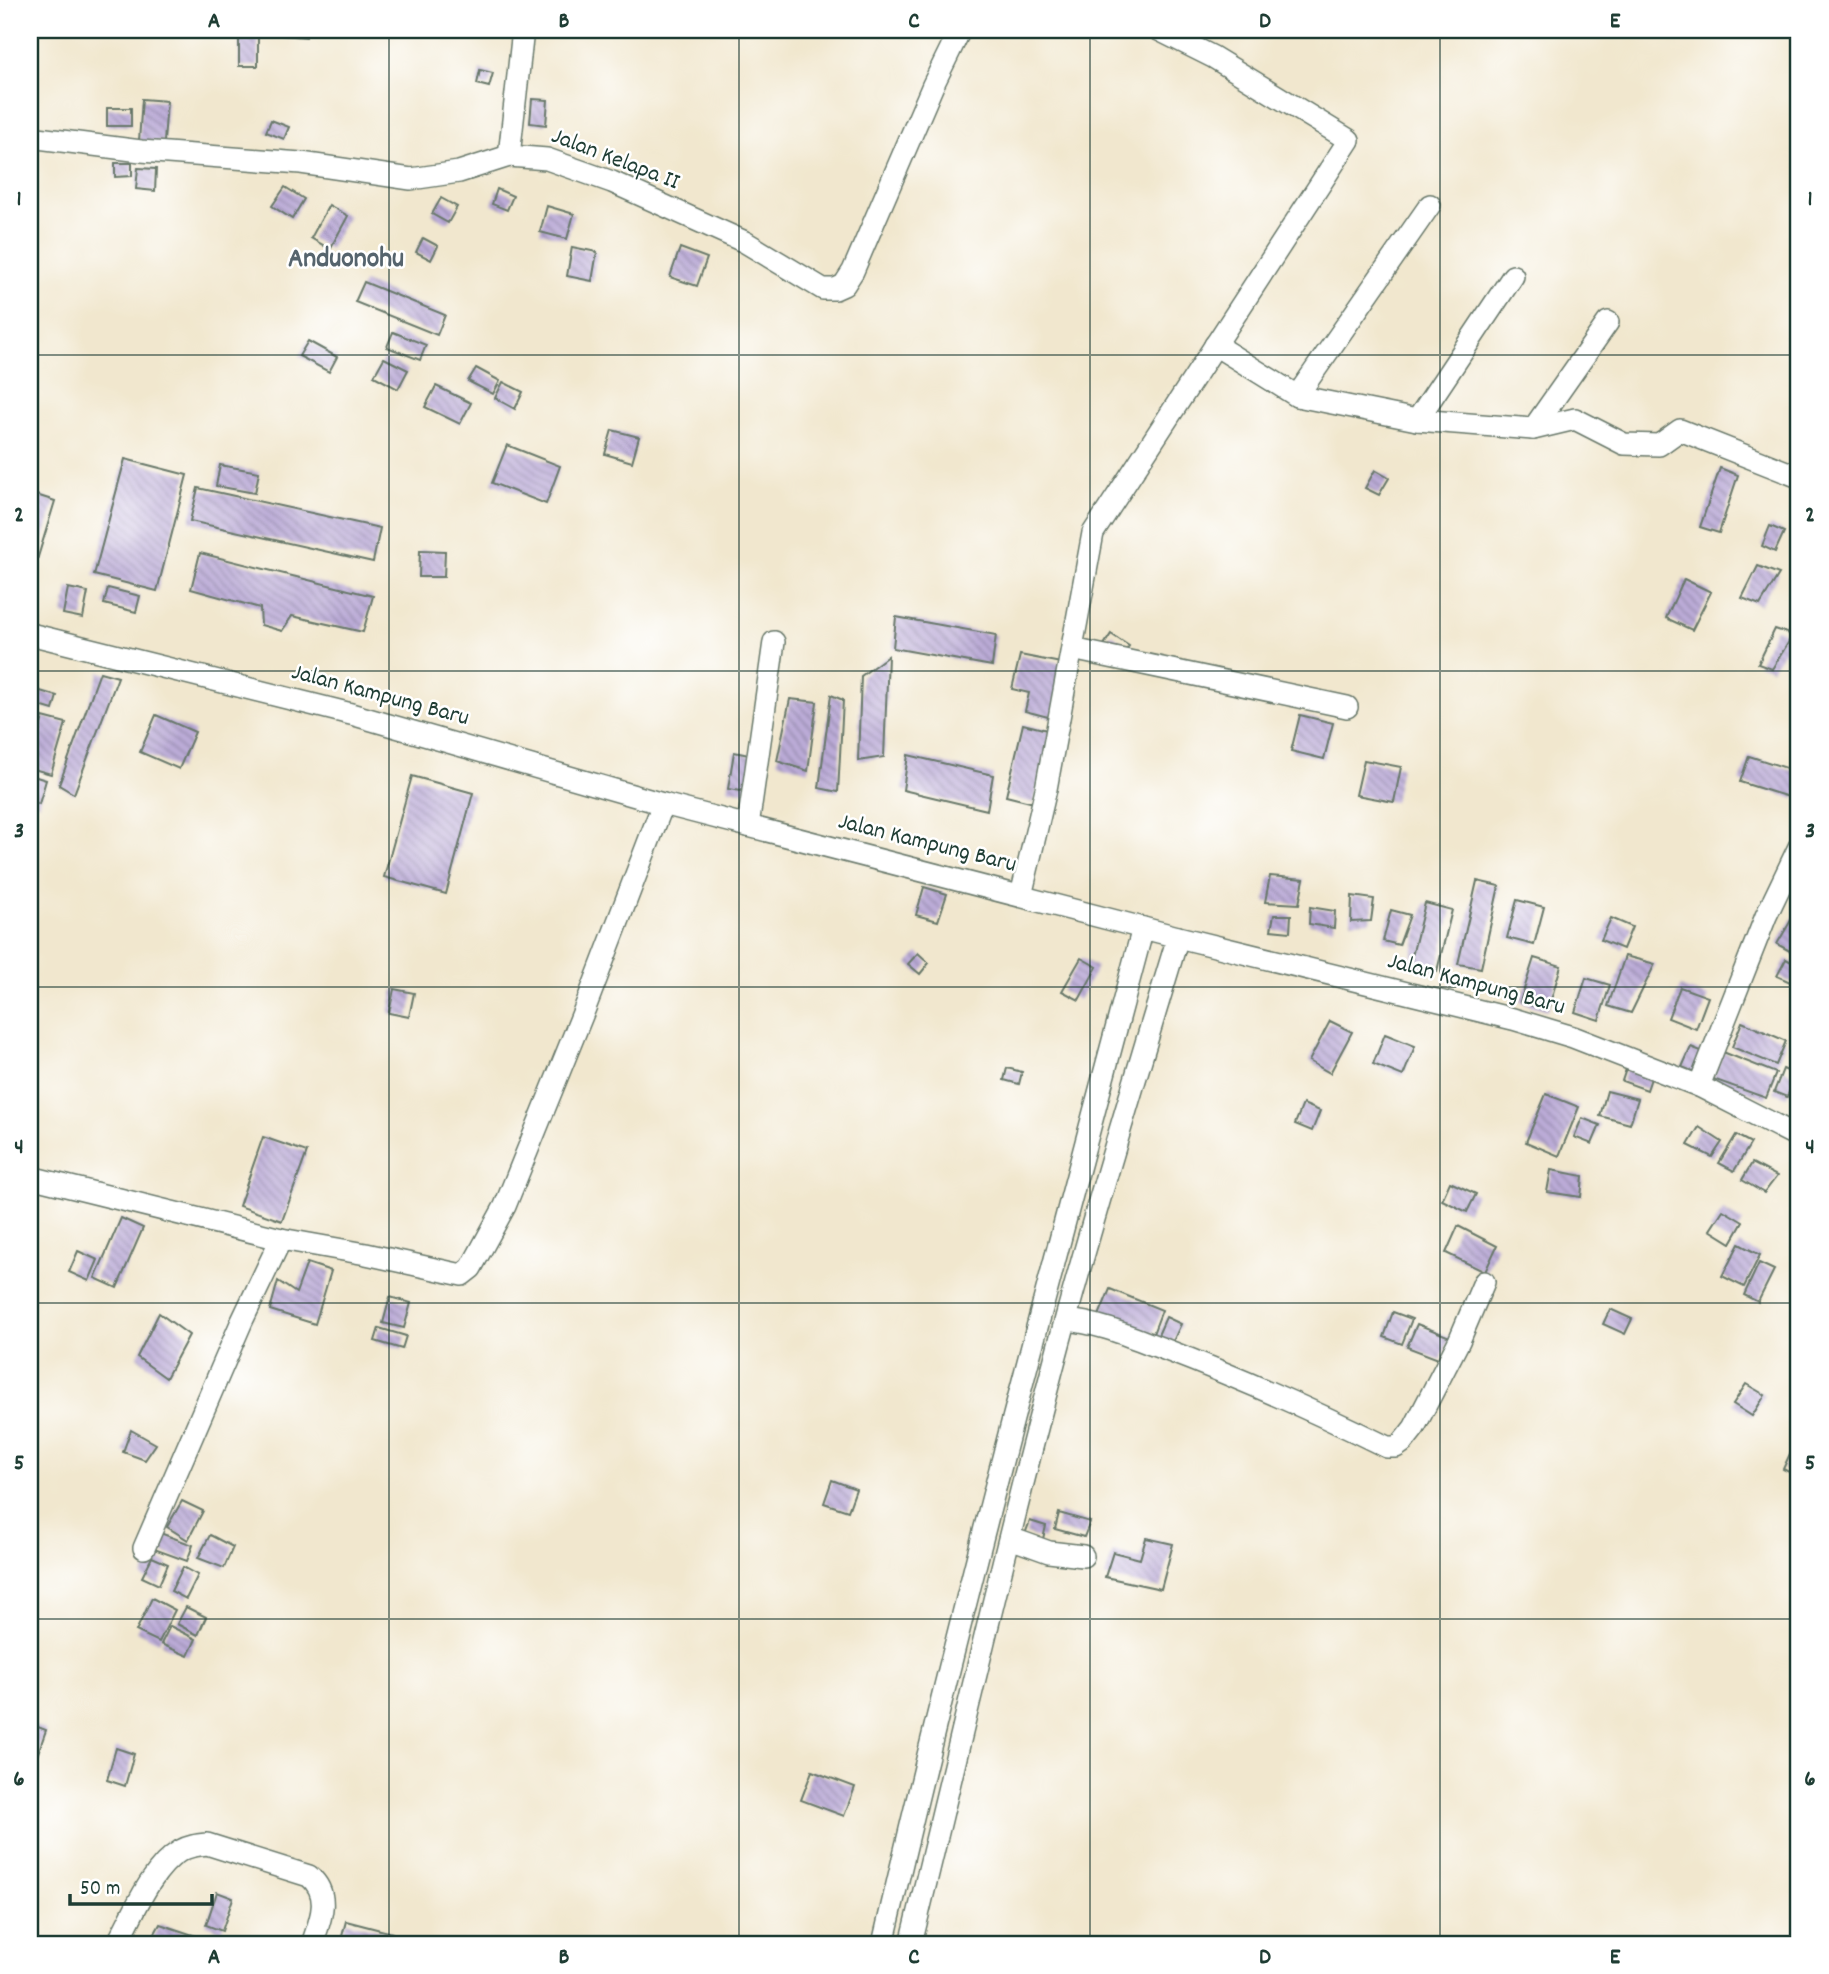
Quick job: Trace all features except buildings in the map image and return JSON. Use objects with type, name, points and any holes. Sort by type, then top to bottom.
[{"type":"street","points":[[509,156],[523,30]]},
{"type":"street","name":"Jalan Kelapa II","points":[[30,137],[141,151],[327,166],[411,179],[459,172],[509,156],[547,159],[612,182],[744,242],[815,285],[824,289],[835,289],[844,285],[853,271],[933,85],[960,30]]},
{"type":"street","points":[[1021,896],[1046,789],[1093,533],[1349,140],[1213,57],[1158,30]]},
{"type":"street","points":[[1297,396],[1430,205]]},
{"type":"street","points":[[1417,420],[1513,276]]},
{"type":"street","points":[[1533,429],[1608,321]]},
{"type":"street","points":[[1214,345],[1297,396],[1417,420],[1533,429],[1575,419],[1624,444],[1659,445],[1680,430],[1799,477]]},
{"type":"street","name":"Jalan Kampung Baru","points":[[30,634],[363,717],[663,804],[1178,937],[1513,1019],[1573,1037],[1699,1086],[1799,1137]]},
{"type":"street","points":[[748,826],[774,642]]},
{"type":"street","points":[[1072,649],[1347,707]]},
{"type":"street","points":[[30,1177],[281,1239],[366,1254],[455,1275],[467,1272],[505,1206],[663,804]]},
{"type":"street","points":[[1699,1086],[1766,916],[1799,847]]},
{"type":"street","points":[[883,1944],[943,1687],[1034,1332],[1143,928]]},
{"type":"street","points":[[911,1944],[1066,1320],[1100,1196],[1178,937]]},
{"type":"street","points":[[144,1548],[242,1321],[281,1239]]},
{"type":"street","points":[[1066,1320],[1098,1325],[1194,1360],[1277,1394],[1387,1447],[1396,1447],[1413,1428],[1459,1341],[1484,1282]]},
{"type":"street","points":[[1010,1538],[1049,1552],[1083,1556]]},
{"type":"street","points":[[117,1944],[155,1875],[169,1859],[190,1846],[207,1843],[309,1876],[314,1880],[322,1895],[323,1913],[312,1944]]},
{"type":"district","name":"Anduonohu","points":[[346,261]]}]
